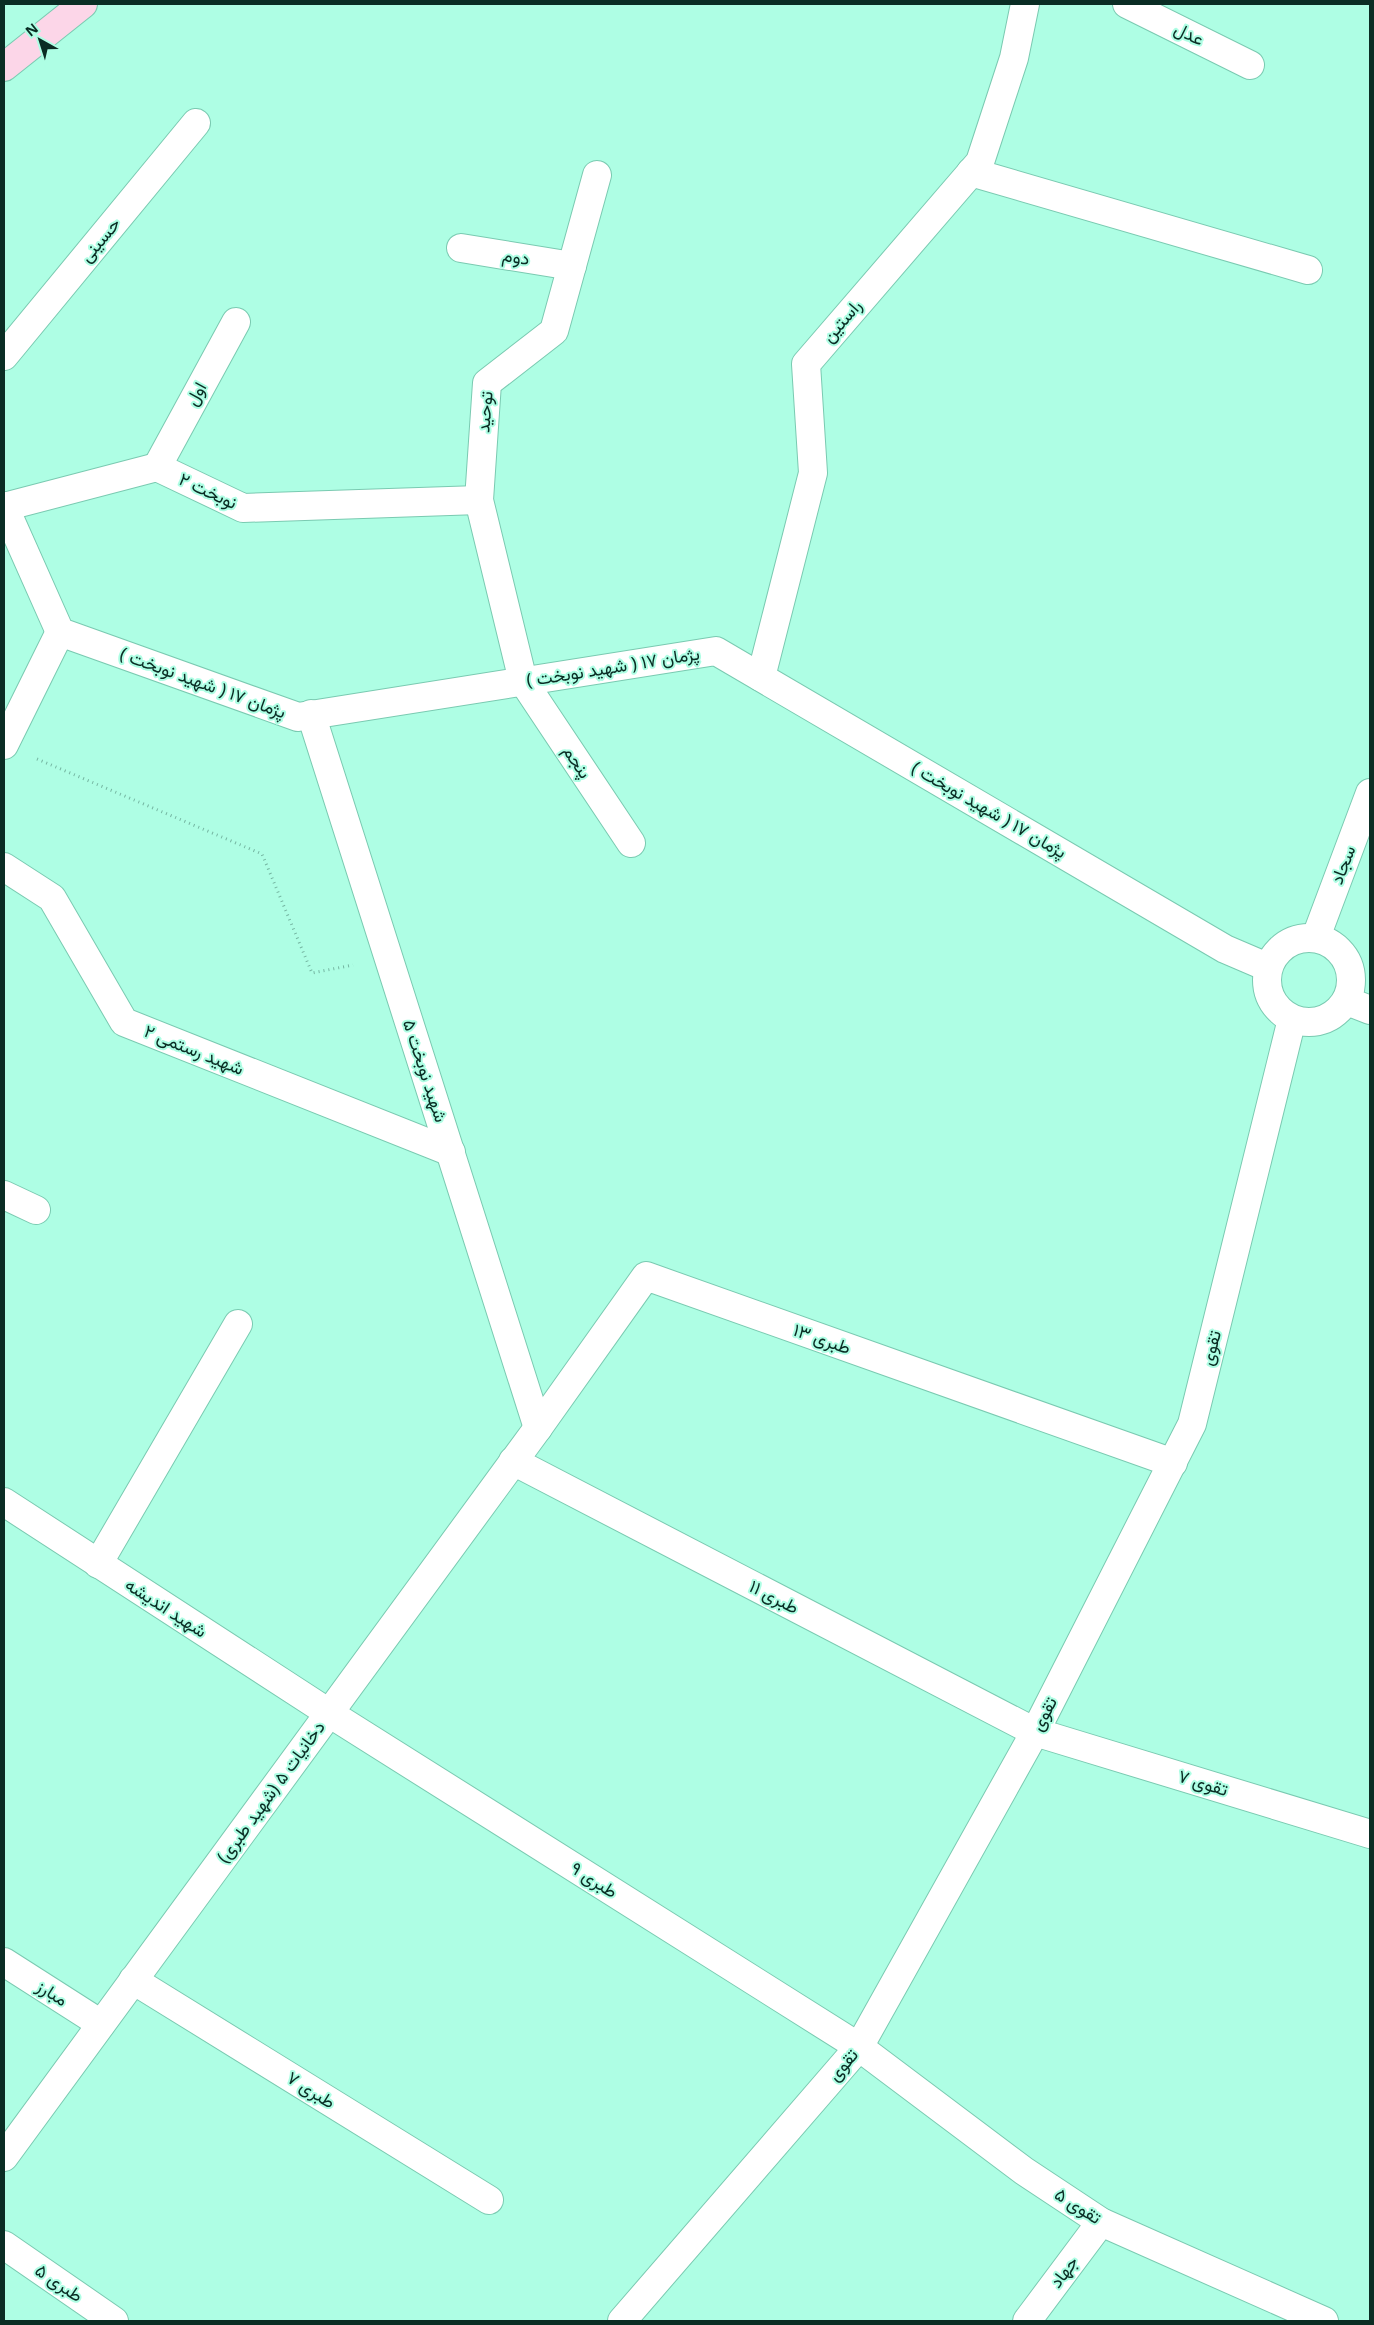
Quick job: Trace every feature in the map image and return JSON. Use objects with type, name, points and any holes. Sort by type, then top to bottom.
[{"type":"main road","points":[[4,67],[83,4]]},
{"type":"street","name":"راستین","points":[[761,677],[813,473],[806,364],[980,162],[1008,77],[1025,4]]},
{"type":"street","name":"عدل","points":[[1127,4],[1250,65]]},
{"type":"street","name":"حسینی","points":[[4,356],[196,123]]},
{"type":"street","points":[[971,172],[1308,270]]},
{"type":"street","name":"توحید","points":[[523,681],[479,500],[487,383],[554,331],[597,175]]},
{"type":"street","name":"دوم","points":[[461,248],[572,266]]},
{"type":"street","name":"اول","points":[[157,467],[236,322]]},
{"type":"street","name":"نوبخت ۲","points":[[4,506],[157,467],[243,508],[479,500]]},
{"type":"street","points":[[4,506],[60,632],[4,745]]},
{"type":"street","name":"پژمان ۱۷ ( شهید نوبخت )","points":[[60,632],[298,717],[716,651],[1226,949],[1267,968]]},
{"type":"street","name":"پنجم","points":[[523,681],[631,843]]},
{"type":"street","name":"شهید نوبخت ۵","points":[[311,714],[538,1428]]},
{"type":"street","name":"سجاد","points":[[1316,937],[1370,793]]},
{"type":"street","name":"شهید رستمی ۲","points":[[4,866],[52,898],[124,1022],[451,1152]]},
{"type":"street","points":[[1316,937],[1335,945],[1348,961],[1359,1005],[1312,1022],[1292,1020],[1276,1007],[1267,988],[1267,968],[1278,950],[1295,938],[1316,937]]},
{"type":"street","name":"تقوی","points":[[622,2321],[858,2047],[1035,1732],[1192,1424],[1292,1020]]},
{"type":"street","points":[[4,1195],[36,1210]]},
{"type":"street","name":"طبری ۱۳","points":[[538,1428],[646,1276],[1172,1463]]},
{"type":"street","points":[[98,1564],[238,1324]]},
{"type":"street","name":"دخانیات ۵ (شهید طبری)","points":[[4,2157],[538,1428]]},
{"type":"street","name":"طبری ۱۱","points":[[513,1461],[1035,1732]]},
{"type":"street","name":"شهید اندیشه","points":[[4,1502],[329,1713]]},
{"type":"street","name":"طبری ۹","points":[[329,1713],[858,2047]]},
{"type":"street","name":"تقوی ۷","points":[[1035,1732],[1370,1834]]},
{"type":"street","name":"مبارز","points":[[4,1962],[101,2024]]},
{"type":"street","name":"طبری ۷","points":[[133,1980],[489,2200]]},
{"type":"street","name":"تقوی ۵","points":[[858,2047],[1024,2171],[1101,2222],[1324,2321]]},
{"type":"street","name":"جهاد","points":[[1027,2321],[1101,2222]]},
{"type":"street","name":"طبری ۵","points":[[4,2246],[114,2321]]},
{"type":"path","points":[[4,745],[262,854],[312,973],[389,958]]}]
